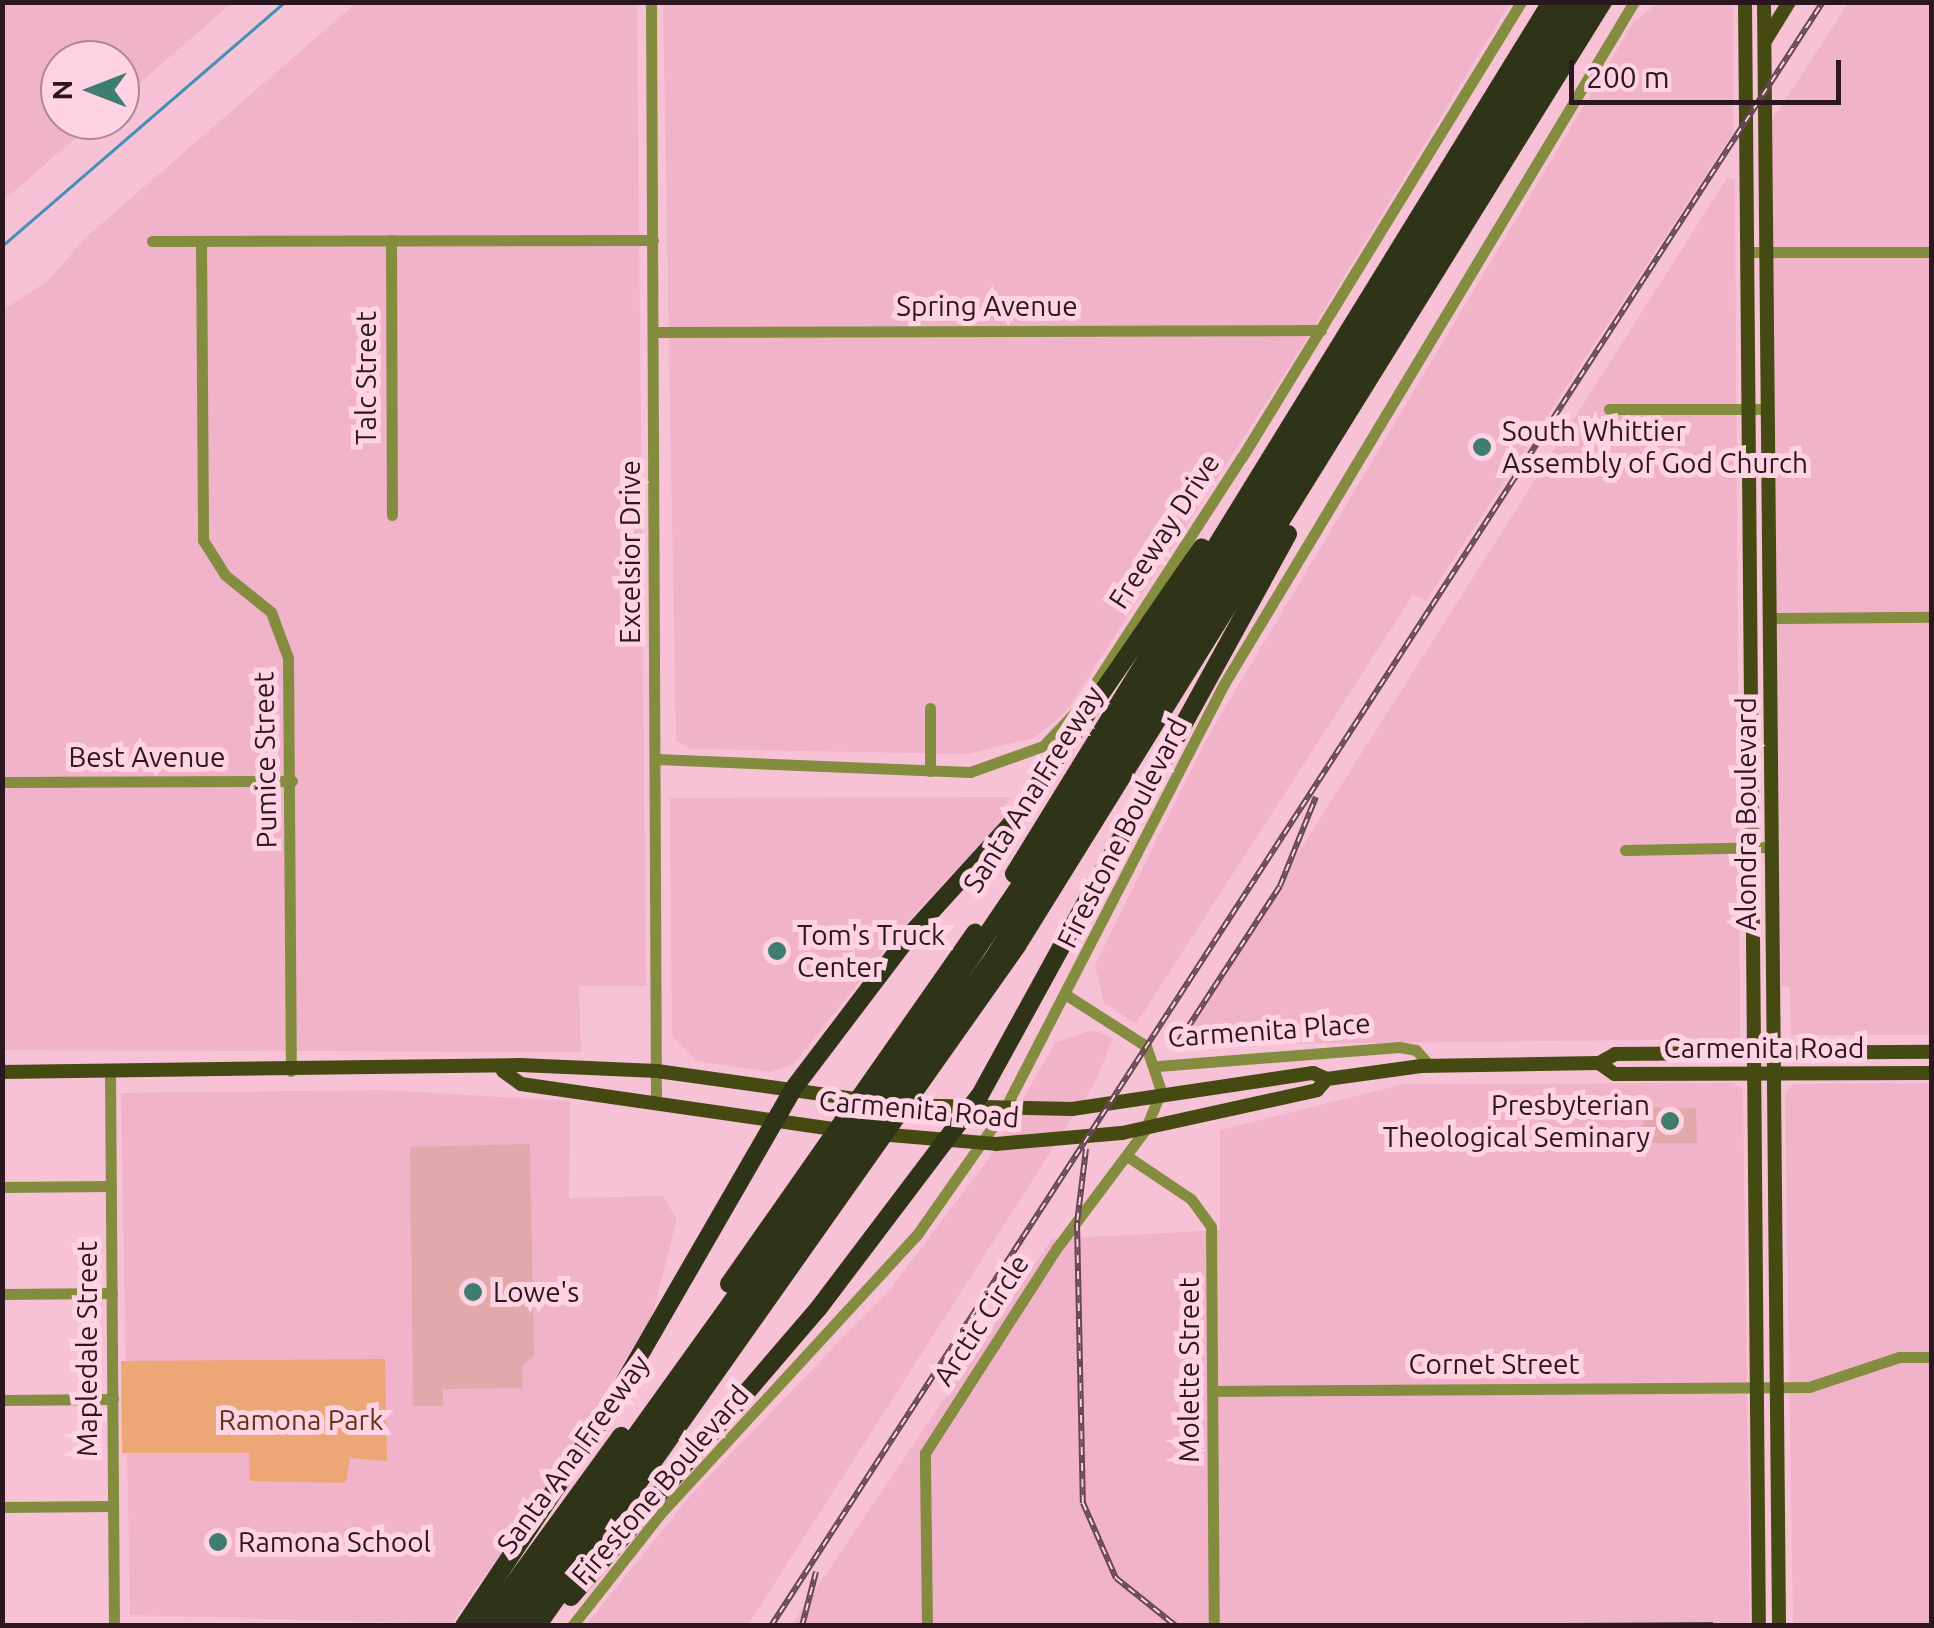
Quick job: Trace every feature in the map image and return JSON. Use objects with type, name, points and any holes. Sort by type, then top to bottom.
[{"type":"highway","name":"Santa Ana Freeway","points":[[483,1626],[989,912],[1551,2]]},
{"type":"highway","points":[[499,1626],[843,1148],[1062,824],[1567,2]]},
{"type":"highway","points":[[516,1626],[996,954],[1583,2]]},
{"type":"highway","points":[[537,1626],[938,1065],[1330,448],[1602,2]]},
{"type":"highway","points":[[464,1626],[608,1410],[793,1089],[877,980],[1045,779],[1311,392]]},
{"type":"highway","points":[[550,1626],[818,1310],[938,1141],[964,1112],[1056,958],[1330,448]]},
{"type":"main road","name":"Alondra Boulevard","points":[[1745,2],[1759,1626]]},
{"type":"main road","name":"Alondra Boulevard","points":[[1764,2],[1779,1626]]},
{"type":"main road","points":[[1764,42],[1789,2]]},
{"type":"main road","points":[[1751,679],[1770,679]]},
{"type":"main road","name":"Carmenita Road","points":[[2,1072],[657,1071],[964,1112],[1198,1095],[1313,1073],[1327,1079],[1430,1066],[1599,1063],[1615,1054],[1932,1052]]},
{"type":"main road","name":"Carmenita Road","points":[[1599,1063],[1616,1074],[1932,1072]]},
{"type":"main road","name":"Carmenita Road","points":[[503,1071],[521,1084],[938,1141],[1059,1141],[1184,1121],[1318,1090],[1327,1079]]},
{"type":"street","name":"Excelsior Drive","points":[[651,2],[656,1100]]},
{"type":"street","name":"Freeway Drive","points":[[657,759],[930,771],[1003,766],[1066,724],[1321,330],[1521,2]]},
{"type":"street","name":"Firestone Boulevard","points":[[572,1626],[660,1514],[916,1236],[1003,1112],[1068,996],[1224,684],[1634,2]]},
{"type":"street","name":"Talc Street","points":[[391,240],[392,515]]},
{"type":"street","points":[[152,241],[653,240]]},
{"type":"street","name":"Pumice Street","points":[[201,241],[202,531],[210,557],[258,596],[282,632],[292,781],[291,1071]]},
{"type":"street","points":[[1748,252],[1932,252]]},
{"type":"street","name":"Spring Avenue","points":[[654,332],[1321,330]]},
{"type":"street","points":[[1609,410],[1767,409]]},
{"type":"street","points":[[1769,618],[1932,617]]},
{"type":"street","points":[[930,708],[930,771]]},
{"type":"street","name":"Best Avenue","points":[[2,782],[292,781]]},
{"type":"street","points":[[1625,850],[1772,847]]},
{"type":"street","name":"Carmenita Place","points":[[1068,996],[1146,1046],[1158,1066],[1399,1047],[1416,1050],[1430,1066]]},
{"type":"street","name":"Arctic Circle","points":[[926,1626],[924,1453],[1056,1249],[1127,1156],[1161,1091],[1158,1066]]},
{"type":"street","name":"Mapledale Street","points":[[110,1072],[114,1626]]},
{"type":"street","name":"Molette Street","points":[[1127,1156],[1191,1199],[1212,1227],[1214,1626]]},
{"type":"street","points":[[2,1187],[111,1186]]},
{"type":"street","points":[[2,1294],[112,1293]]},
{"type":"street","name":"Cornet Street","points":[[1212,1391],[1826,1385],[1899,1358],[1932,1357]]},
{"type":"street","points":[[2,1400],[112,1399]]},
{"type":"street","points":[[2,1506],[113,1506]]},
{"type":"shaded area","points":[[3,2],[232,2],[140,83],[140,40],[40,40],[40,140],[73,140],[3,201]]},
{"type":"shaded area","points":[[356,3],[637,3],[646,986],[579,986],[581,1052],[3,1050],[2,311],[49,280],[85,238]]},
{"type":"shaded area","points":[[663,3],[1510,3],[1293,361],[1065,713],[1034,738],[967,754],[691,749],[676,741]]},
{"type":"shaded area","points":[[1657,3],[1733,3],[1733,133],[1426,601],[1413,595],[1136,1024],[1104,1003],[1095,965],[1206,740],[1633,23]]},
{"type":"shaded area","points":[[1848,3],[1931,3],[1931,1035],[1791,1035],[1790,987],[1781,986],[1771,122]]},
{"type":"shaded area","points":[[1727,178],[1735,180],[1740,1039],[1176,1045]]},
{"type":"shaded area","name":"Tom's Truck Center","points":[[1012,797],[1001,810],[1008,814],[900,930],[794,1064],[770,1072],[696,1061],[672,1036],[670,798]]},
{"type":"shaded area","points":[[1092,1030],[1113,1038],[1096,1081],[748,1625],[585,1626],[691,1495],[891,1288],[988,1160],[1055,1043]]},
{"type":"shaded area","points":[[1733,1083],[1743,1090],[1750,1625],[791,1626],[1052,1239],[1220,1230],[1220,1130],[1404,1084]]},
{"type":"shaded area","points":[[1931,1083],[1931,1625],[1793,1625],[1785,1094],[1793,1084]]},
{"type":"shaded area","points":[[383,1090],[570,1101],[569,1198],[663,1196],[677,1220],[652,1316],[551,1482],[451,1624],[130,1615],[121,1093]]},
{"type":"green space","name":"Ramona Park","points":[[385,1359],[387,1461],[350,1458],[346,1483],[250,1481],[249,1453],[122,1453],[121,1361]]},
{"type":"building","name":"Presbyterian Theological Seminary","points":[[1643,1108],[1696,1108],[1697,1143],[1643,1143]]},
{"type":"building","name":"Lowe's","points":[[530,1144],[534,1355],[522,1366],[523,1388],[443,1389],[443,1406],[413,1406],[410,1147]]},
{"type":"waterway","points":[[2,246],[285,2]]},
{"type":"railway","points":[[771,1626],[1823,2]]},
{"type":"railway","points":[[1179,1041],[1280,886],[1316,797]]},
{"type":"railway","points":[[1086,1149],[1077,1223],[1083,1503],[1116,1578],[1176,1626]]},
{"type":"railway","points":[[802,1626],[816,1572]]},
{"type":"railway","points":[[1562,1626],[1713,1625]]},
{"type":"place","name":"South Whittier Assembly of God Church","points":[[1482,447]]},
{"type":"place","name":"Tom's Truck Center","points":[[777,951]]},
{"type":"place","name":"Presbyterian Theological Seminary","points":[[1670,1121]]},
{"type":"place","name":"Lowe's","points":[[473,1292]]},
{"type":"place","name":"Ramona School","points":[[218,1542]]}]
